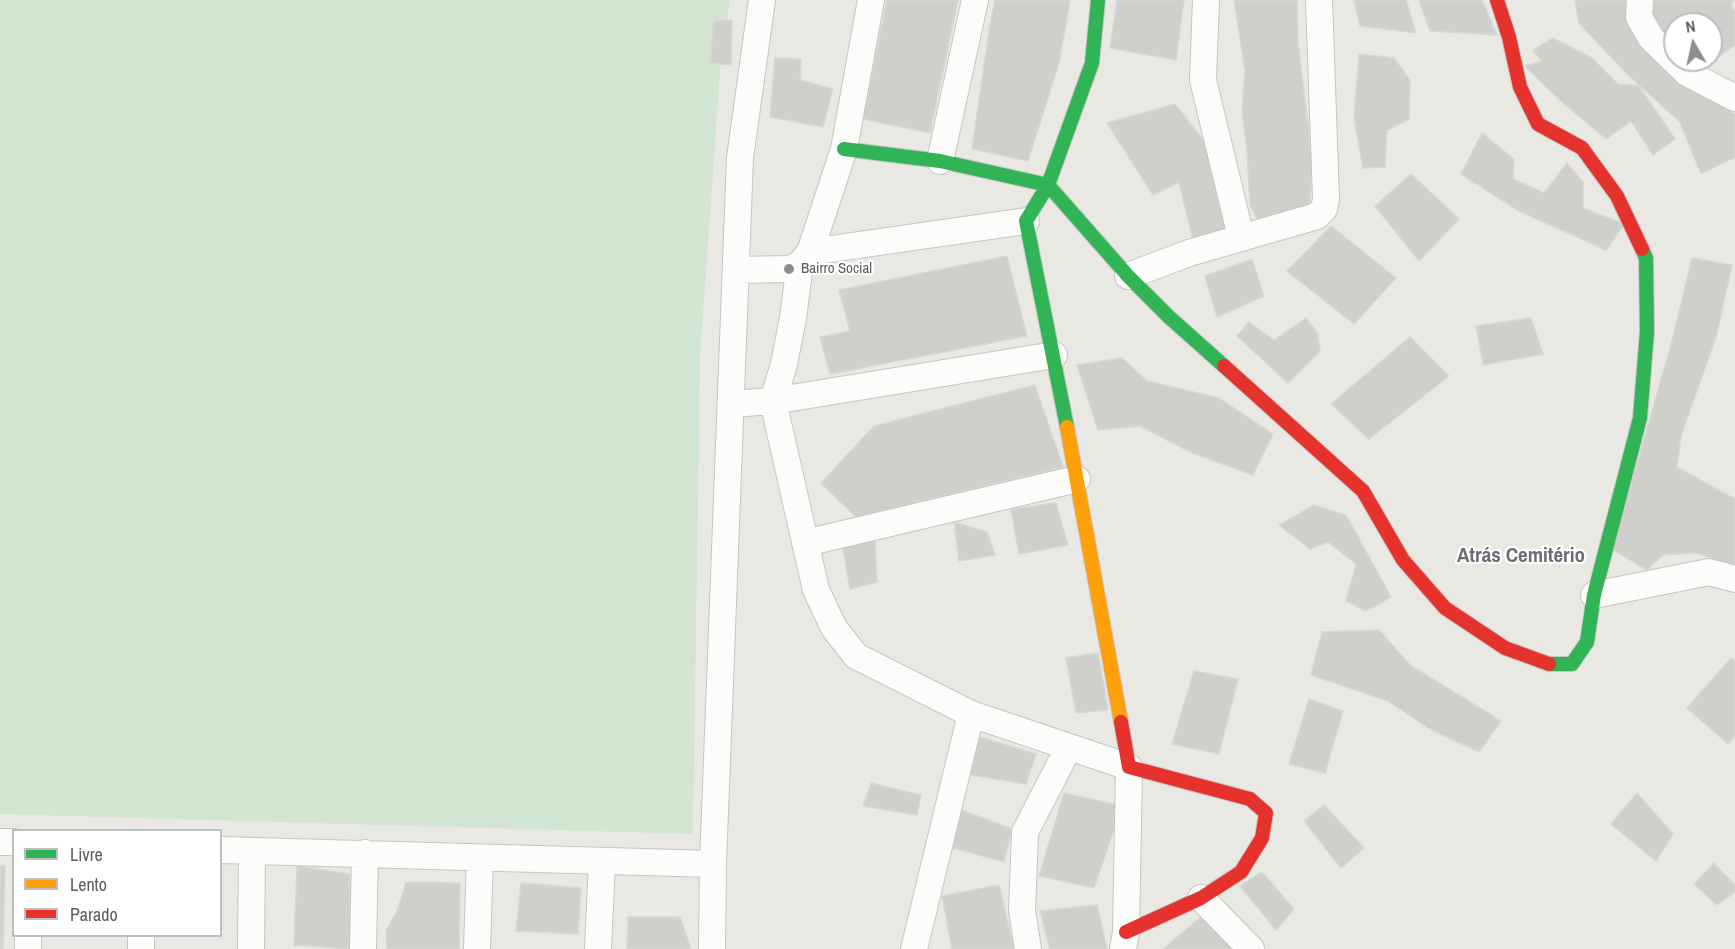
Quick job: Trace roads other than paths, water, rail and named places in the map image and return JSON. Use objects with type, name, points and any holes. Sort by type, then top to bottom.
[{"type":"street","points":[[712,949],[713,864],[740,158],[762,0]]},
{"type":"street","points":[[871,0],[844,149],[805,258],[784,364],[773,401],[816,590],[834,628],[856,656],[971,714],[1129,767],[1250,799],[1266,813],[1262,838],[1240,872],[1201,898],[1125,940]]},
{"type":"street","points":[[940,161],[975,0]]},
{"type":"street","points":[[1098,0],[1092,63],[1048,185],[1026,221],[1054,355],[1129,767],[1125,940]]},
{"type":"street","points":[[1206,0],[1203,80],[1241,237]]},
{"type":"street","points":[[1128,276],[1189,253],[1317,216],[1324,209],[1326,199],[1319,0]]},
{"type":"street","points":[[844,149],[940,161],[1048,185],[1128,276],[1169,317],[1364,491],[1403,560],[1445,608],[1505,648],[1545,664],[1572,664],[1587,642],[1594,595],[1640,418],[1647,333],[1646,258],[1617,196],[1582,148],[1538,124],[1520,87],[1509,37],[1497,0]]},
{"type":"street","points":[[1640,0],[1640,17],[1651,38],[1687,73],[1735,98]]},
{"type":"street","points":[[736,270],[789,269],[805,258],[1026,221]]},
{"type":"street","points":[[731,404],[773,401],[1054,355]]},
{"type":"street","points":[[805,543],[1077,479]]},
{"type":"street","points":[[1594,595],[1709,572],[1735,579]]},
{"type":"street","points":[[915,949],[971,714]]},
{"type":"street","points":[[1028,949],[1022,910],[1025,832],[1069,747]]},
{"type":"street","points":[[222,850],[713,864]]},
{"type":"street","points":[[251,949],[252,852]]},
{"type":"street","points":[[363,949],[365,854]]},
{"type":"street","points":[[477,949],[480,858]]},
{"type":"street","points":[[598,949],[602,862]]},
{"type":"street","points":[[1201,898],[1251,949]]},
{"type":"place","name":"Bairro Social","points":[[789,269]]},
{"type":"district","name":"Atrás Cemitério","points":[[1521,556]]}]
